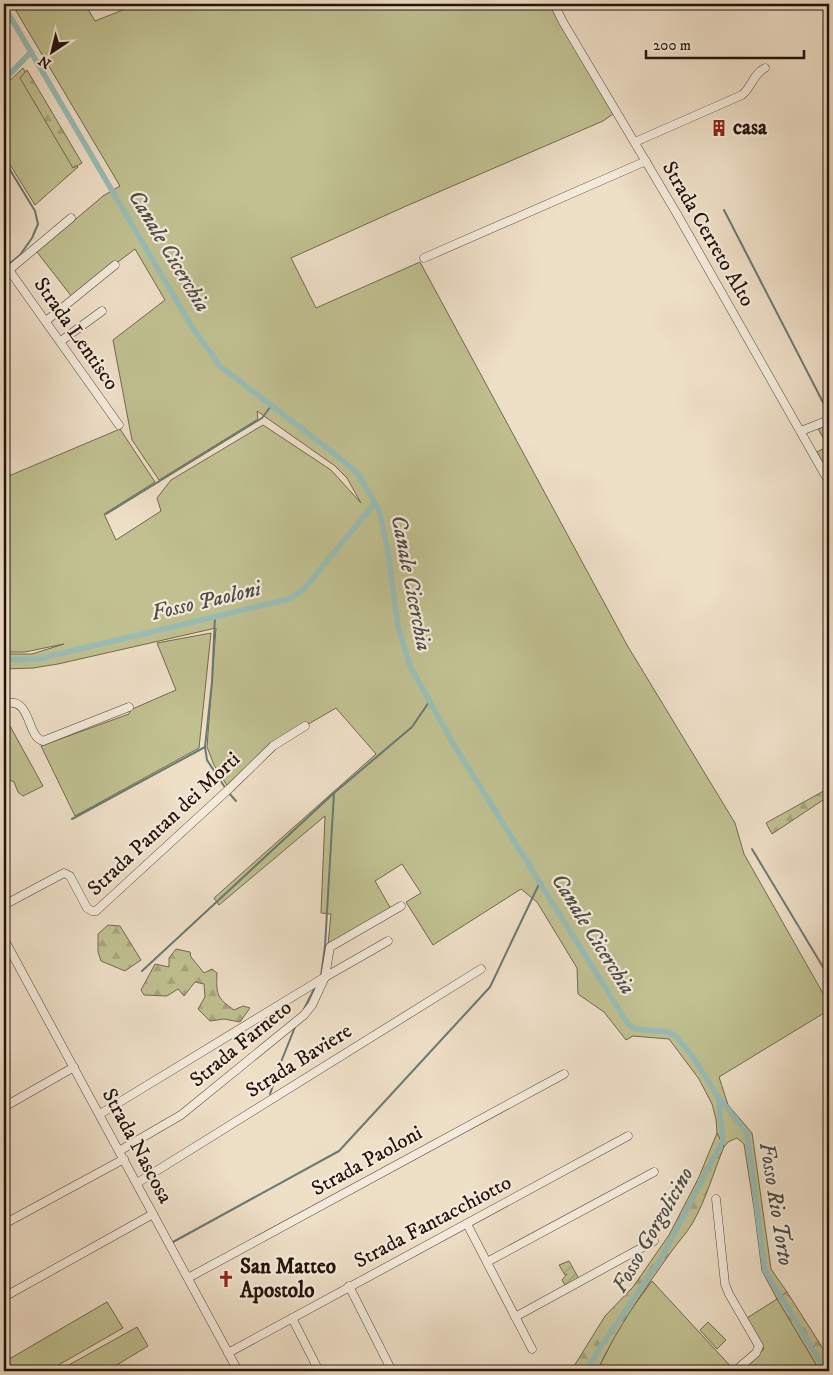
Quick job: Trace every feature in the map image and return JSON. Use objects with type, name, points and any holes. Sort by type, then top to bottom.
[{"type":"street","name":"Strada Cerreto Alto","points":[[554,4],[829,482]]},
{"type":"street","points":[[635,142],[742,95],[749,88],[757,72],[764,68]]},
{"type":"street","points":[[424,258],[646,162]]},
{"type":"street","points":[[6,265],[70,218]]},
{"type":"street","name":"Strada Lentisco","points":[[6,265],[119,425]]},
{"type":"street","points":[[46,321],[115,266]]},
{"type":"street","points":[[61,341],[102,310]]},
{"type":"street","points":[[801,432],[829,420]]},
{"type":"street","points":[[4,704],[12,703],[20,706],[32,725],[37,738],[43,741],[129,707]]},
{"type":"street","name":"Strada Pantan dei Morti","points":[[4,905],[64,872],[70,876],[87,908],[90,911],[95,911],[273,746],[306,726]]},
{"type":"street","name":"Strada Farneto","points":[[120,1151],[181,1115],[302,1017],[311,1007],[325,977],[328,952],[332,946],[401,906]]},
{"type":"street","name":"Strada Nascosa","points":[[4,939],[238,1371]]},
{"type":"street","points":[[100,1114],[325,977],[388,942]]},
{"type":"street","name":"Strada Baviere","points":[[137,1183],[481,969]]},
{"type":"street","points":[[4,1107],[74,1067]]},
{"type":"street","name":"Strada Paoloni","points":[[188,1278],[564,1074]]},
{"type":"street","name":"Strada Fantacchiotto","points":[[228,1353],[628,1136]]},
{"type":"street","points":[[4,1224],[124,1159]]},
{"type":"street","points":[[487,1262],[654,1172]]},
{"type":"street","points":[[716,1199],[725,1284],[729,1295],[759,1346],[756,1353],[735,1371]]},
{"type":"street","points":[[4,1297],[153,1214]]},
{"type":"street","points":[[467,1224],[532,1348]]},
{"type":"street","points":[[515,1317],[654,1241]]},
{"type":"street","points":[[349,1286],[392,1371]]},
{"type":"street","points":[[292,1318],[319,1371]]},
{"type":"green space","points":[[12,4],[85,4],[95,21],[138,4],[550,4],[613,114],[603,121],[291,258],[316,308],[420,262],[627,645],[735,823],[744,854],[829,1004],[829,1010],[719,1077],[728,1105],[752,1133],[771,1269],[787,1292],[778,1299],[820,1371],[741,1371],[764,1349],[747,1318],[777,1299],[762,1271],[744,1144],[737,1138],[728,1142],[724,1147],[717,1133],[712,1104],[699,1079],[669,1039],[633,1036],[626,1040],[604,1012],[578,994],[577,968],[537,902],[521,889],[433,945],[406,902],[421,893],[402,864],[375,881],[391,909],[328,945],[331,914],[321,913],[325,816],[219,905],[214,898],[376,754],[336,708],[272,742],[228,787],[214,765],[207,747],[216,628],[58,664],[33,668],[4,669],[4,654],[32,654],[64,644],[25,652],[4,652],[4,478],[120,429],[155,482],[104,514],[116,540],[161,511],[157,498],[171,480],[263,425],[331,470],[361,503],[347,478],[335,466],[257,411],[258,419],[159,480],[132,440],[113,340],[165,300],[135,249],[72,297],[37,252],[103,196],[120,186]]},
{"type":"green space","points":[[23,68],[78,167],[35,205],[4,155],[4,86]]},
{"type":"green space","points":[[27,70],[82,163],[73,168],[20,78]]},
{"type":"green space","points":[[829,424],[829,475],[817,452],[828,446],[818,429]]},
{"type":"green space","points":[[211,633],[199,748],[75,816],[41,746],[129,714],[130,710],[176,690],[157,643]]},
{"type":"green space","points":[[10,726],[43,786],[23,796],[18,792],[14,782],[4,777],[4,728]]},
{"type":"green space","points":[[829,788],[829,796],[772,834],[766,823]]},
{"type":"green space","points":[[108,925],[120,926],[141,960],[125,971],[101,961],[98,952],[98,934]]},
{"type":"green space","points":[[176,949],[190,952],[191,957],[204,973],[212,969],[217,973],[217,991],[221,999],[228,1006],[234,1010],[243,1006],[250,1008],[240,1022],[224,1019],[210,1021],[198,1009],[205,997],[204,984],[195,982],[184,996],[178,989],[167,996],[144,995],[141,990],[155,964],[169,967],[169,958]]},
{"type":"green space","points":[[717,1133],[724,1147],[692,1224],[631,1310],[597,1371],[571,1371],[605,1316],[633,1287],[669,1235],[699,1177]]},
{"type":"green space","points":[[569,1261],[579,1279],[565,1285],[562,1280],[567,1274],[565,1275],[559,1265]]},
{"type":"green space","points":[[652,1281],[735,1371],[597,1371],[622,1322]]},
{"type":"green space","points":[[787,1292],[829,1358],[829,1371],[820,1371],[777,1299]]},
{"type":"green space","points":[[107,1302],[123,1328],[48,1371],[4,1371],[4,1362]]},
{"type":"green space","points":[[708,1322],[726,1340],[717,1349],[700,1330]]},
{"type":"green space","points":[[137,1327],[148,1346],[107,1371],[58,1371]]},
{"type":"waterway","name":"Canale Cicerchia","points":[[4,6],[192,327],[220,366],[358,474],[379,510],[388,551],[398,627],[410,666],[451,740],[628,1024],[636,1029],[668,1032],[676,1036],[693,1057],[718,1097],[747,1133],[765,1271],[826,1371]]},
{"type":"waterway","points":[[4,80],[31,52]]},
{"type":"waterway","points":[[4,160],[35,211],[38,224],[32,238],[20,255],[8,265]]},
{"type":"waterway","points":[[724,210],[829,414]]},
{"type":"waterway","points":[[106,514],[262,418],[271,406]]},
{"type":"waterway","name":"Fosso Paoloni","points":[[4,660],[38,659],[289,599],[304,589],[375,503]]},
{"type":"waterway","points":[[215,616],[212,682],[205,747],[207,760],[226,789]]},
{"type":"waterway","points":[[142,971],[334,793],[412,727],[429,702]]},
{"type":"waterway","points":[[72,819],[205,747]]},
{"type":"waterway","points":[[229,793],[236,801]]},
{"type":"waterway","points":[[321,976],[325,946],[334,793]]},
{"type":"waterway","points":[[752,849],[829,977]]},
{"type":"waterway","points":[[173,1242],[339,1151],[490,987],[540,882]]},
{"type":"waterway","points":[[304,1009],[315,987]]},
{"type":"waterway","points":[[270,1094],[295,1027]]},
{"type":"waterway","name":"Fosso Gorgolicino","points":[[586,1371],[662,1257],[723,1140],[718,1097]]},
{"type":"place","name":"casa","points":[[719,128]]},
{"type":"place","name":"San Matteo Apostolo","points":[[226,1279]]},
{"type":"water label","name":"Fosso Rio Torto","points":[[776,1204]]}]
